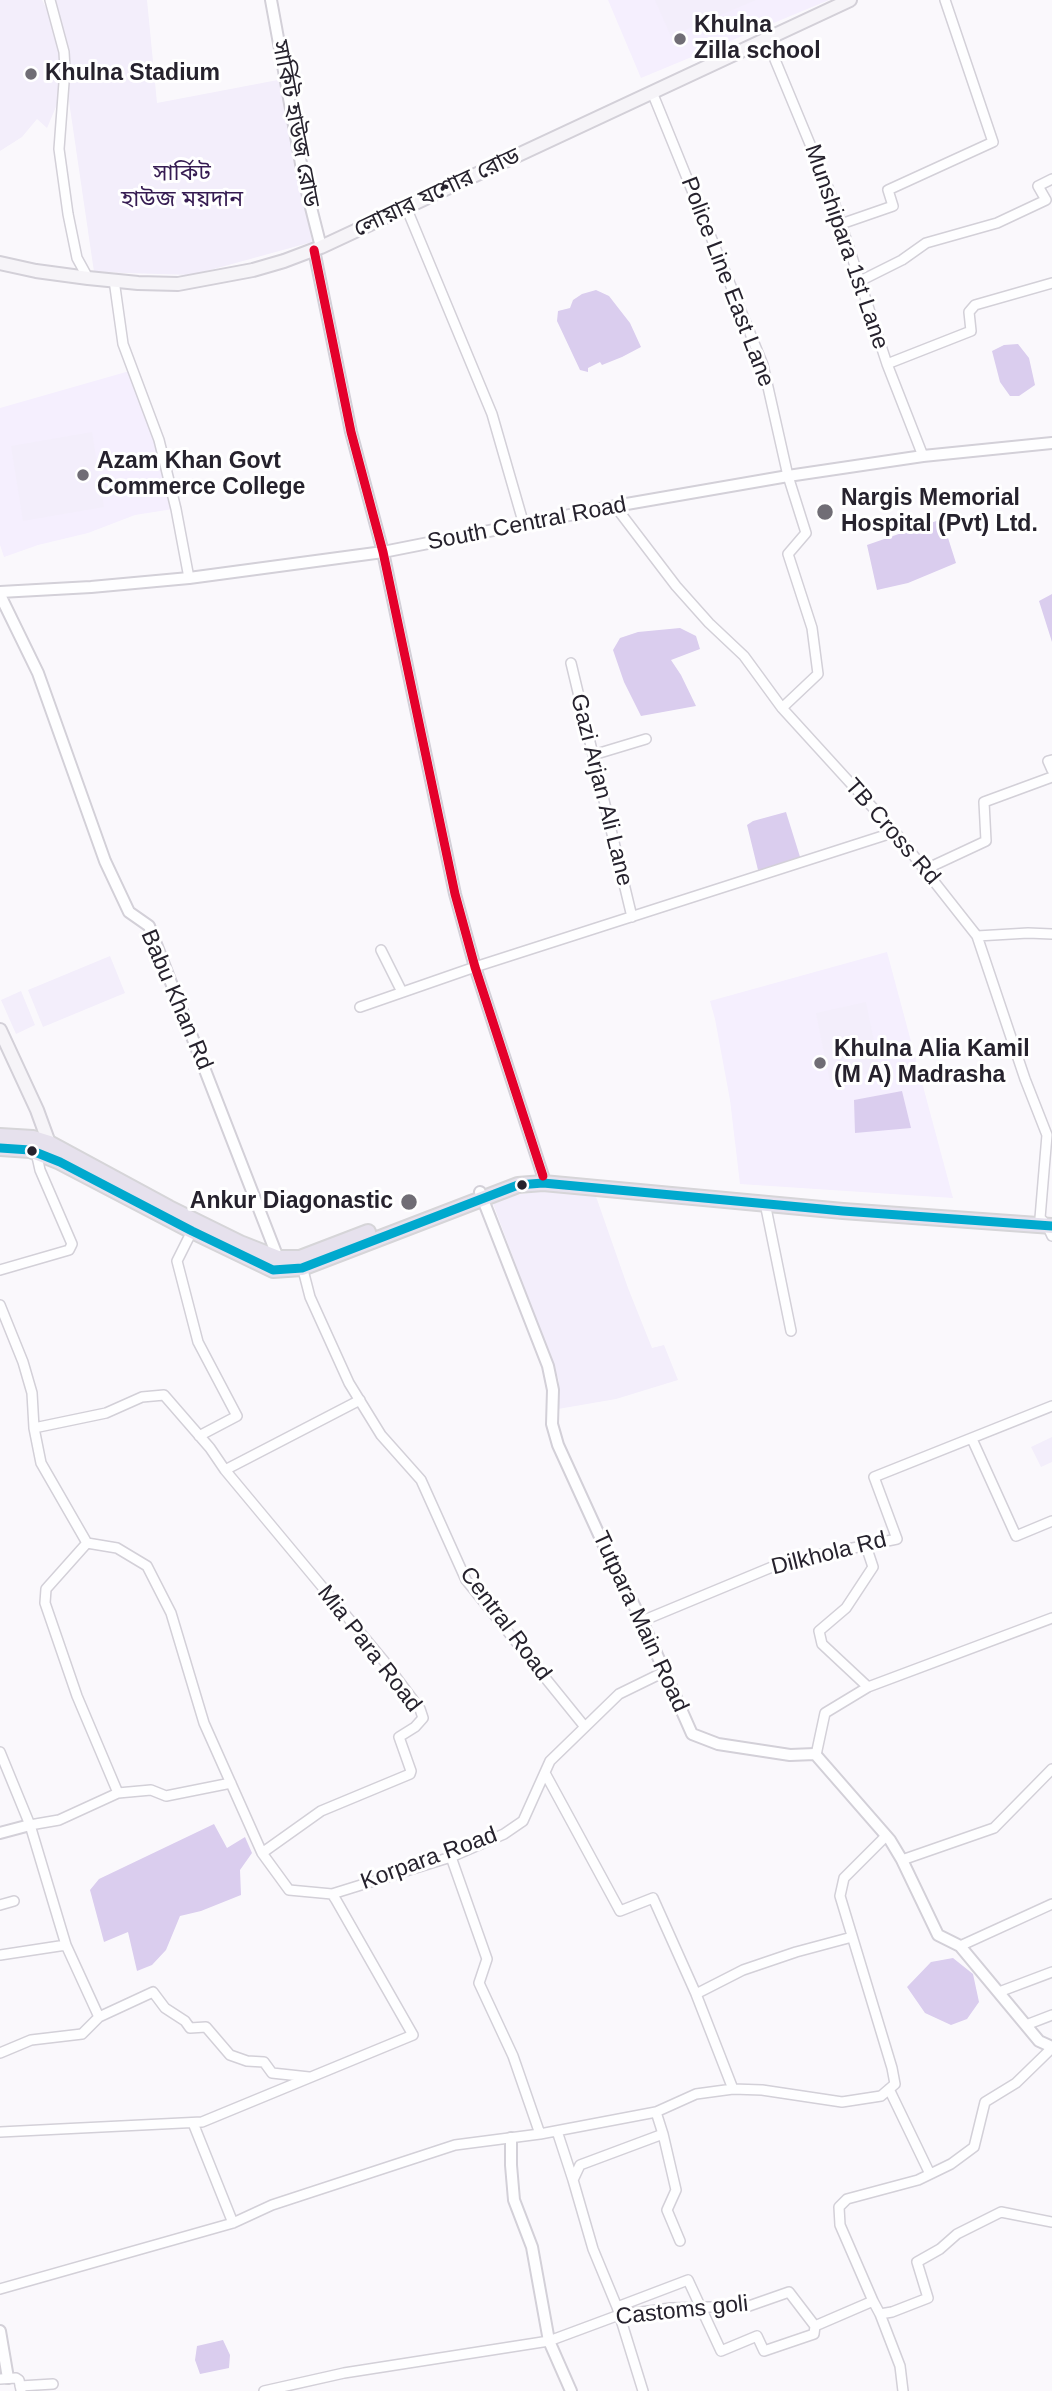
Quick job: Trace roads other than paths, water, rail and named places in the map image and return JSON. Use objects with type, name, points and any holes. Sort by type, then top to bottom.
[{"type":"highway","points":[[0,1136],[33,1138],[44,1151],[77,1170],[273,1270],[301,1263],[481,1195],[518,1177],[544,1176],[1048,1225]]},
{"type":"highway","points":[[0,1148],[44,1151],[240,1243],[278,1258],[301,1263]]},
{"type":"highway","points":[[481,1195],[519,1185],[543,1183],[843,1211],[1048,1225]]},
{"type":"main road","name":"লোয়ার যশোর রোড","points":[[0,263],[88,278],[178,284],[253,270],[318,248],[850,0]]},
{"type":"main road","points":[[0,1030],[24,1077],[44,1151]]},
{"type":"street","points":[[51,0],[64,52],[60,149],[68,214],[77,258],[88,278]]},
{"type":"street","name":"সার্কিট হাউজ রোড","points":[[271,0],[351,432],[383,552],[455,894],[475,967],[544,1176]]},
{"type":"street","points":[[841,224],[893,206],[888,190],[993,142],[945,0]]},
{"type":"street","name":"Munshipara 1st Lane","points":[[766,38],[834,202],[887,364],[923,457]]},
{"type":"street","name":"Police Line East Lane","points":[[652,92],[763,365],[788,475],[806,533],[788,555],[811,628],[818,674],[782,708]]},
{"type":"street","points":[[860,281],[902,260],[926,243],[998,223],[1046,200],[1038,186],[1052,179]]},
{"type":"street","points":[[407,207],[492,414],[524,525]]},
{"type":"street","points":[[114,281],[123,344],[159,440],[176,509],[188,578]]},
{"type":"street","points":[[887,364],[971,331],[969,312],[975,305],[1052,283]]},
{"type":"street","name":"South Central Road","points":[[0,593],[188,578],[383,552],[788,475],[1052,443]]},
{"type":"street","name":"TB Cross Rd","points":[[615,506],[676,586],[709,623],[744,656],[782,708],[895,832],[977,936],[1046,1135],[1048,1225]]},
{"type":"street","name":"Babu Khan Rd","points":[[0,593],[38,673],[105,861],[129,912],[149,926],[278,1258]]},
{"type":"street","name":"Gazi Arjan Ali Lane","points":[[571,663],[632,917]]},
{"type":"street","points":[[593,755],[646,739]]},
{"type":"street","points":[[1052,760],[1048,761],[1052,770]]},
{"type":"street","points":[[926,869],[986,841],[984,802],[1052,777]]},
{"type":"street","points":[[359,1007],[895,832]]},
{"type":"street","points":[[977,936],[1052,934]]},
{"type":"street","points":[[381,950],[402,992]]},
{"type":"street","points":[[0,1270],[69,1250],[72,1244],[40,1170],[44,1151]]},
{"type":"street","name":"Tutpara Main Road","points":[[481,1195],[548,1366],[553,1390],[552,1424],[558,1445],[642,1621],[692,1734],[718,1744],[790,1755],[816,1755]]},
{"type":"street","points":[[765,1203],[791,1331]]},
{"type":"street","points":[[192,1231],[177,1261],[198,1342],[237,1416],[199,1436]]},
{"type":"street","name":"Central Road","points":[[301,1263],[310,1297],[349,1383],[381,1436],[421,1480],[466,1580],[585,1727]]},
{"type":"street","points":[[0,1305],[23,1362],[32,1393],[34,1428],[41,1463],[87,1543]]},
{"type":"street","name":"Mia Para Road","points":[[34,1428],[106,1413],[142,1397],[164,1395],[211,1448],[225,1470],[384,1661],[420,1709],[423,1718],[399,1737],[410,1774],[321,1811],[262,1853]]},
{"type":"street","points":[[225,1470],[360,1401]]},
{"type":"street","name":"Dilkhola Rd","points":[[642,1621],[784,1563],[897,1539],[874,1477],[1052,1406]]},
{"type":"street","points":[[972,1438],[1016,1536],[1052,1521]]},
{"type":"street","points":[[0,2132],[202,2122],[413,2035],[337,1899],[331,1895],[289,1890],[262,1853],[204,1723],[171,1614],[147,1566],[117,1548],[87,1543]]},
{"type":"street","points":[[87,1543],[46,1588],[45,1603],[77,1696],[118,1793]]},
{"type":"street","points":[[866,1546],[873,1567],[846,1608],[819,1631],[822,1644],[867,1687]]},
{"type":"street","points":[[903,2391],[900,2366],[840,2225],[839,2207],[847,2199],[918,2180],[951,2164],[974,2147],[985,2102],[1016,2083],[1052,2048],[1039,2041],[960,1946],[938,1935],[902,1860],[886,1836],[816,1755],[825,1713],[867,1687],[1052,1618]]},
{"type":"street","name":"Korpara Road","points":[[331,1895],[451,1857],[504,1834],[523,1821],[550,1761],[619,1694],[664,1672]]},
{"type":"street","points":[[0,1752],[30,1825],[66,1945],[99,2017]]},
{"type":"street","points":[[902,1860],[993,1828],[1052,1769]]},
{"type":"street","points":[[545,1773],[621,1911],[653,1898],[696,1994],[733,2089]]},
{"type":"street","points":[[0,1833],[59,1820],[118,1793],[151,1790],[166,1797],[231,1783]]},
{"type":"street","points":[[0,2290],[233,2223],[272,2205],[455,2145],[540,2134],[656,2112],[696,2094],[733,2089],[762,2090],[842,2102],[881,2096],[895,2084],[892,2067],[840,1896],[844,1878],[886,1836]]},
{"type":"street","points":[[451,1857],[486,1959],[479,1983],[513,2056],[540,2134]]},
{"type":"street","points":[[0,1905],[14,1901]]},
{"type":"street","points":[[960,1946],[1052,1904]]},
{"type":"street","points":[[696,1994],[743,1970],[852,1937]]},
{"type":"street","points":[[0,1955],[66,1945]]},
{"type":"street","points":[[999,1992],[1052,1972]]},
{"type":"street","points":[[0,2053],[31,2040],[82,2034],[99,2017],[153,1992],[165,2008],[185,2021],[190,2028],[206,2027],[230,2055],[247,2061],[264,2062],[272,2073],[311,2077]]},
{"type":"street","points":[[1026,2025],[1052,2015]]},
{"type":"street","points":[[889,2090],[930,2174]]},
{"type":"street","points":[[656,2112],[676,2190],[667,2210],[680,2241]]},
{"type":"street","points":[[193,2123],[233,2223]]},
{"type":"street","points":[[557,2131],[593,2249],[618,2311],[643,2391]]},
{"type":"street","points":[[573,2180],[580,2165],[663,2134]]},
{"type":"street","points":[[511,2138],[514,2200],[533,2247],[549,2341],[571,2391]]},
{"type":"street","points":[[880,2314],[928,2298],[917,2262],[940,2249],[957,2234],[1001,2212],[1052,2222]]},
{"type":"street","points":[[618,2311],[688,2280],[721,2351],[757,2336],[764,2351],[814,2334],[815,2326],[873,2301]]},
{"type":"street","name":"Castoms goli","points":[[264,2391],[286,2389],[344,2373],[549,2341],[618,2311],[749,2306],[789,2292],[815,2326]]},
{"type":"street","points":[[0,2331],[4,2379],[19,2380],[21,2389],[53,2384]]},
{"type":"place","name":"Khulna Zilla school","points":[[680,39]]},
{"type":"place","name":"Khulna Stadium","points":[[31,74]]},
{"type":"place","name":"Azam Khan Govt Commerce College","points":[[83,475]]},
{"type":"place","name":"Nargis Memorial Hospital (Pvt) Ltd.","points":[[825,512]]},
{"type":"place","name":"Khulna Alia Kamil (M A) Madrasha","points":[[820,1063]]},
{"type":"place","name":"Ankur Diagonastic","points":[[409,1202]]},
{"type":"park label","name":"সার্কিট হাউজ ময়দান","points":[[182,187]]}]
